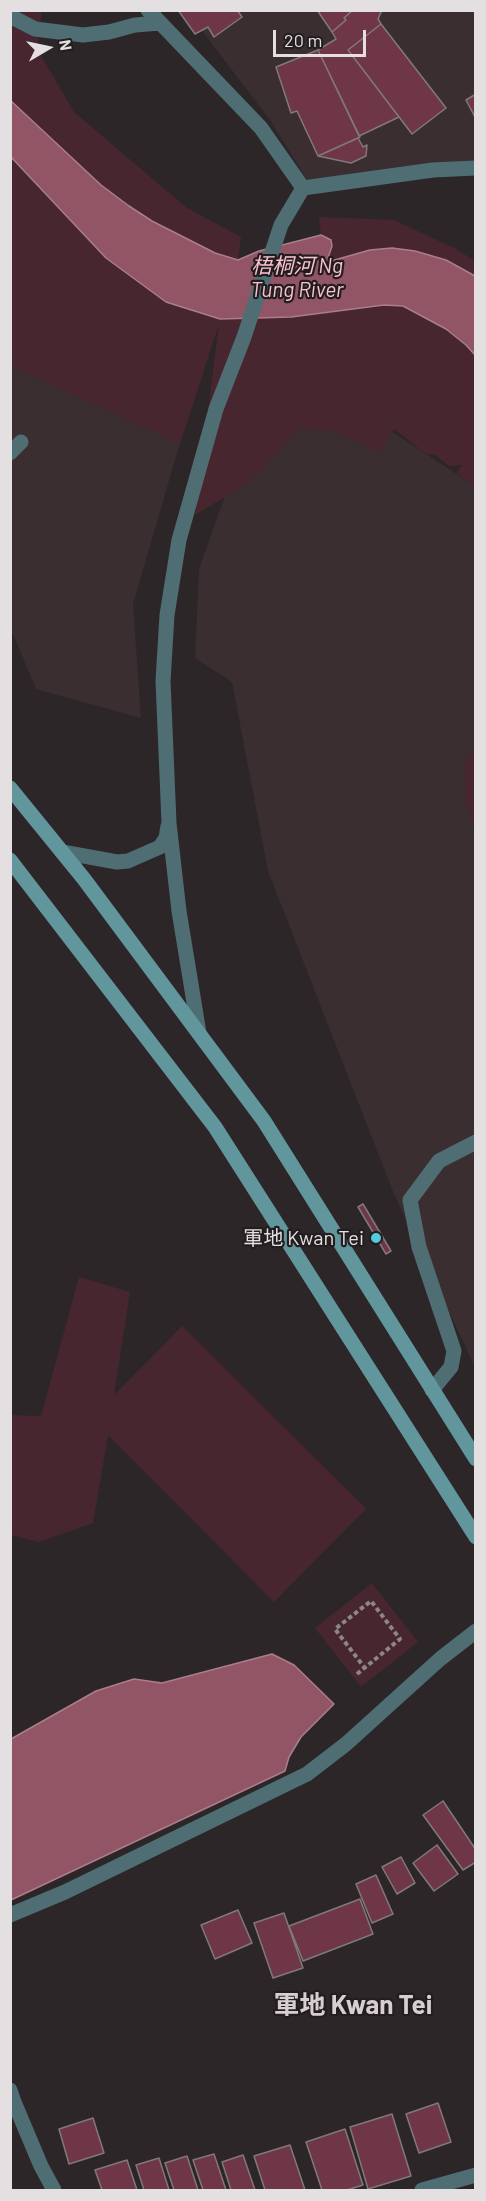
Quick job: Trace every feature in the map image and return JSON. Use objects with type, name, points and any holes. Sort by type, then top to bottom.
[{"type":"main road","points":[[10,788],[62,852],[264,1121],[476,1459]]},
{"type":"main road","points":[[10,860],[215,1127],[476,1537]]},
{"type":"street","points":[[148,10],[261,128],[303,188]]},
{"type":"street","points":[[10,16],[35,29],[76,35],[96,34],[135,25],[159,23]]},
{"type":"street","points":[[303,188],[433,170],[476,168]]},
{"type":"street","points":[[199,1033],[179,911],[169,823],[163,681],[172,578],[179,540],[216,409],[244,337],[281,225],[303,188]]},
{"type":"street","points":[[62,852],[117,862],[128,861],[160,847],[166,838],[169,823]]},
{"type":"street","points":[[432,1390],[451,1367],[454,1351],[419,1247],[410,1200],[439,1161],[476,1142]]},
{"type":"street","points":[[10,1915],[65,1892],[307,1774],[346,1744],[440,1659],[476,1631]]},
{"type":"street","points":[[10,2090],[27,2134],[54,2190]]},
{"type":"street","points":[[422,2190],[476,2175]]},
{"type":"path","points":[[357,1674],[400,1639],[371,1601],[335,1629],[364,1667]]},
{"type":"shaded area","points":[[11,11],[42,11],[37,49],[74,112],[187,208],[241,237],[238,260],[215,253],[185,239],[129,206],[101,185],[11,100]]},
{"type":"shaded area","points":[[187,11],[475,11],[475,164],[309,183],[270,120]]},
{"type":"shaded area","points":[[10,157],[106,258],[166,302],[220,319],[291,317],[384,305],[403,306],[446,329],[475,355],[475,486],[456,473],[462,465],[449,466],[434,454],[426,454],[394,429],[380,452],[333,431],[300,429],[247,484],[195,515],[219,324],[180,444],[14,367],[10,363]]},
{"type":"shaded area","points":[[319,217],[394,220],[456,249],[475,261],[475,276],[446,260],[415,251],[392,248],[370,250],[331,261],[328,258],[332,246],[331,240],[321,235]]},
{"type":"shaded area","points":[[275,355],[475,486],[475,1367],[394,1194],[268,871],[232,682],[195,658],[199,569]]},
{"type":"shaded area","points":[[10,363],[182,436],[133,604],[141,718],[36,689],[13,634],[11,635]]},
{"type":"shaded area","points":[[473,752],[476,755],[475,831],[466,801],[464,763]]},
{"type":"shaded area","points":[[79,1277],[130,1292],[114,1395],[182,1326],[366,1509],[274,1602],[108,1435],[93,1523],[39,1542],[11,1535],[11,1415],[41,1416]]},
{"type":"shaded area","points":[[372,1583],[418,1642],[361,1687],[315,1628]]},
{"type":"water","name":"梧桐河 Ng Tung River","points":[[10,100],[101,185],[129,206],[152,221],[215,253],[238,260],[259,251],[321,235],[331,240],[332,246],[328,258],[331,261],[370,250],[392,248],[415,251],[446,260],[475,276],[475,355],[446,329],[403,306],[384,305],[291,317],[220,319],[166,302],[106,258],[11,157]]},
{"type":"water","points":[[272,1654],[294,1665],[334,1704],[301,1737],[289,1757],[285,1771],[11,1900],[11,1739],[96,1691],[134,1679],[162,1683]]},
{"type":"building","points":[[178,10],[237,10],[242,17],[214,37],[208,27],[195,34]]},
{"type":"building","points":[[317,10],[353,10],[344,18],[346,20],[332,32]]},
{"type":"building","points":[[353,10],[382,10],[378,19],[381,24],[348,50],[399,117],[359,136],[318,50],[336,39],[332,32],[346,20],[344,18]]},
{"type":"building","points":[[381,24],[446,108],[412,134],[348,50]]},
{"type":"building","points":[[318,50],[360,137],[318,156],[297,111],[291,113],[276,67]]},
{"type":"building","points":[[476,94],[476,119],[466,100]]},
{"type":"building","points":[[358,138],[363,147],[367,145],[366,156],[351,163],[318,156]]},
{"type":"building","points":[[363,1204],[391,1251],[386,1254],[358,1207]]},
{"type":"building","points":[[443,1801],[476,1850],[476,1862],[463,1870],[423,1815]]},
{"type":"building","points":[[437,1845],[458,1874],[434,1891],[413,1863]]},
{"type":"building","points":[[401,1857],[415,1883],[397,1894],[382,1867]]},
{"type":"building","points":[[376,1875],[393,1914],[372,1923],[356,1884]]},
{"type":"building","points":[[360,1899],[373,1934],[303,1961],[289,1926]]},
{"type":"building","points":[[238,1910],[252,1943],[215,1959],[201,1925]]},
{"type":"building","points":[[284,1913],[303,1968],[273,1978],[254,1923]]},
{"type":"building","points":[[438,2103],[451,2142],[419,2153],[406,2114]]},
{"type":"building","points":[[392,2114],[411,2176],[368,2189],[350,2127]]},
{"type":"building","points":[[93,2118],[104,2153],[69,2164],[59,2129]]},
{"type":"building","points":[[345,2129],[363,2185],[347,2190],[322,2190],[306,2142]]},
{"type":"building","points":[[290,2145],[305,2190],[265,2190],[254,2156]]},
{"type":"building","points":[[214,2154],[226,2190],[203,2190],[193,2160]]},
{"type":"building","points":[[243,2155],[255,2190],[231,2190],[222,2162]]},
{"type":"building","points":[[187,2156],[198,2190],[174,2190],[165,2163]]},
{"type":"building","points":[[159,2158],[169,2190],[144,2190],[136,2165]]},
{"type":"building","points":[[127,2160],[137,2190],[102,2190],[95,2170]]},
{"type":"place","name":"軍地 Kwan Tei","points":[[376,1238]]},
{"type":"district","name":"軍地 Kwan Tei","points":[[353,2005]]}]
